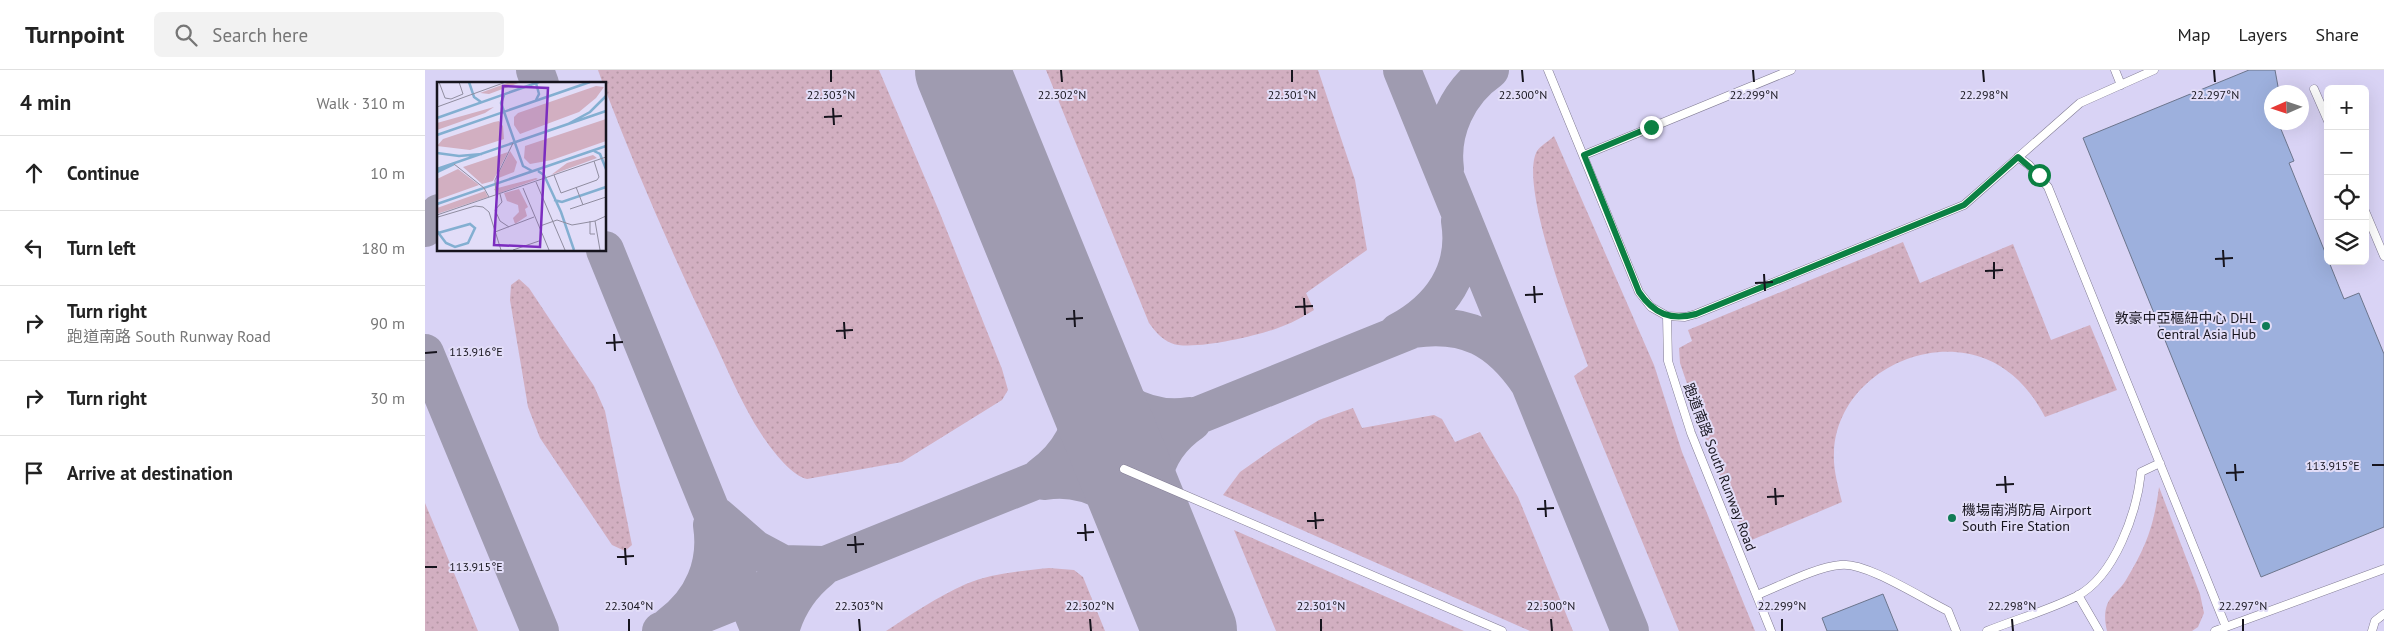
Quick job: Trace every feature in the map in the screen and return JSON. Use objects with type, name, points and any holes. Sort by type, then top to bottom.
[{"type":"lane","points":[[1548,70],[1639,292],[1651,307],[1667,316],[1685,317],[1964,205],[2080,103],[2154,70]]},
{"type":"lane","points":[[1584,155],[1791,70]]},
{"type":"lane","points":[[2115,70],[2121,85]]},
{"type":"lane","points":[[2314,89],[2324,112]]},
{"type":"lane","points":[[2018,157],[2029,165],[2048,187],[2226,627]]},
{"type":"lane","points":[[2369,220],[2384,256]]},
{"type":"lane","name":"跑道南路 South Runway Road","points":[[1667,316],[1668,361],[1700,458],[1771,631]]},
{"type":"lane","points":[[1987,631],[2078,595],[2108,566],[2121,541],[2134,506],[2141,472],[2159,463]]},
{"type":"lane","points":[[1124,469],[1502,631]]},
{"type":"lane","points":[[1757,595],[1827,568],[1850,564],[1870,571],[1948,611],[1956,631]]},
{"type":"lane","points":[[2215,631],[2384,569]]},
{"type":"lane","points":[[2078,595],[2099,631]]},
{"type":"lane","points":[[2372,631],[2375,621],[2384,614]]},
{"type":"shaded area","points":[[425,70],[2384,70],[2384,631],[425,631]]},
{"type":"shaded area","points":[[598,70],[879,70],[939,211],[1002,369],[1008,390],[1002,400],[902,462],[807,479],[792,470],[776,454],[762,435],[736,389],[683,276],[617,120],[606,92],[606,82],[602,82]]},
{"type":"shaded area","points":[[1046,70],[1318,70],[1355,180],[1367,250],[1306,293],[1314,310],[1291,323],[1260,334],[1210,344],[1180,345],[1167,341],[1149,323]]},
{"type":"shaded area","points":[[1554,136],[1654,365],[1682,452],[1755,631],[1679,631],[1574,376],[1588,366],[1550,257],[1535,194],[1533,168],[1537,151]]},
{"type":"shaded area","points":[[1903,242],[1920,283],[2013,244],[2051,340],[2090,325],[2117,390],[2045,417],[2021,383],[2005,369],[1986,359],[1961,353],[1935,352],[1910,358],[1886,369],[1866,384],[1849,404],[1838,427],[1834,459],[1836,478],[1842,502],[1747,542],[1710,451],[1680,363],[1679,348],[1692,341],[1688,330]]},
{"type":"shaded area","points":[[519,279],[529,288],[594,386],[605,411],[632,545],[625,551],[612,545],[540,438],[528,407],[510,300],[511,285]]},
{"type":"shaded area","points":[[1353,408],[1362,428],[1434,415],[1442,419],[1455,442],[1480,432],[1518,497],[1573,631],[1530,631],[1223,495],[1240,472],[1274,448],[1319,420]]},
{"type":"shaded area","points":[[2159,487],[2200,594],[2204,613],[2198,627],[2192,631],[2107,631],[2105,611],[2107,605],[2126,580],[2144,546],[2152,525]]},
{"type":"shaded area","points":[[425,503],[478,631],[425,631]]},
{"type":"shaded area","points":[[1234,530],[1464,631],[1276,631]]},
{"type":"shaded area","points":[[1049,568],[1074,570],[1083,577],[1105,631],[886,631],[935,600],[976,580],[1017,571]]},
{"type":"building","name":"敦豪中亞樞紐中心 DHL Central Asia Hub","points":[[2249,70],[2275,70],[2278,85],[2264,85],[2264,130],[2281,130],[2294,161],[2289,163],[2324,250],[2324,265],[2330,265],[2344,299],[2359,293],[2384,354],[2384,527],[2261,577],[2083,138]]},
{"type":"building","points":[[1883,594],[1898,631],[1827,631],[1822,618]]},
{"type":"taxiway","points":[[535,70],[539,82]]},
{"type":"taxiway","points":[[1402,70],[1630,631]]},
{"type":"taxiway","points":[[1445,169],[1445,141],[1454,114],[1460,101],[1469,89],[1490,70]]},
{"type":"taxiway","points":[[425,228],[437,215]]},
{"type":"taxiway","points":[[1398,332],[1427,312],[1448,287],[1460,256],[1460,221]]},
{"type":"taxiway","points":[[605,251],[760,631]]},
{"type":"taxiway","points":[[661,631],[1413,329],[1449,328],[1480,336],[1506,355],[1529,383]]},
{"type":"taxiway","points":[[1041,476],[1067,450],[1076,435],[1081,419],[1084,385],[1076,349]]},
{"type":"taxiway","points":[[425,353],[540,631]]},
{"type":"taxiway","points":[[1078,353],[1099,380],[1124,402],[1154,415],[1171,417],[1190,416]]},
{"type":"taxiway","points":[[1157,549],[1151,496],[1153,479],[1165,448],[1192,422]]},
{"type":"taxiway","points":[[1044,481],[1078,482],[1110,494],[1137,516],[1155,545]]},
{"type":"taxiway","points":[[717,516],[755,549],[783,564],[823,565]]},
{"type":"taxiway","points":[[670,625],[691,605],[706,581],[713,554],[712,525]]},
{"type":"taxiway","points":[[780,631],[786,613],[795,597],[820,570]]},
{"type":"runway","points":[[962,70],[1190,631]]},
{"type":"place","name":"敦豪中亞樞紐中心 DHL Central Asia Hub","points":[[2266,326]]},
{"type":"place","name":"機場南消防局 Airport South Fire Station","points":[[1952,518]]},
{"type":"route","points":[[1651,127],[1584,155],[1639,292],[1645,301],[1659,313],[1676,318],[1696,314],[1964,205],[2018,157],[2039,175]]}]
